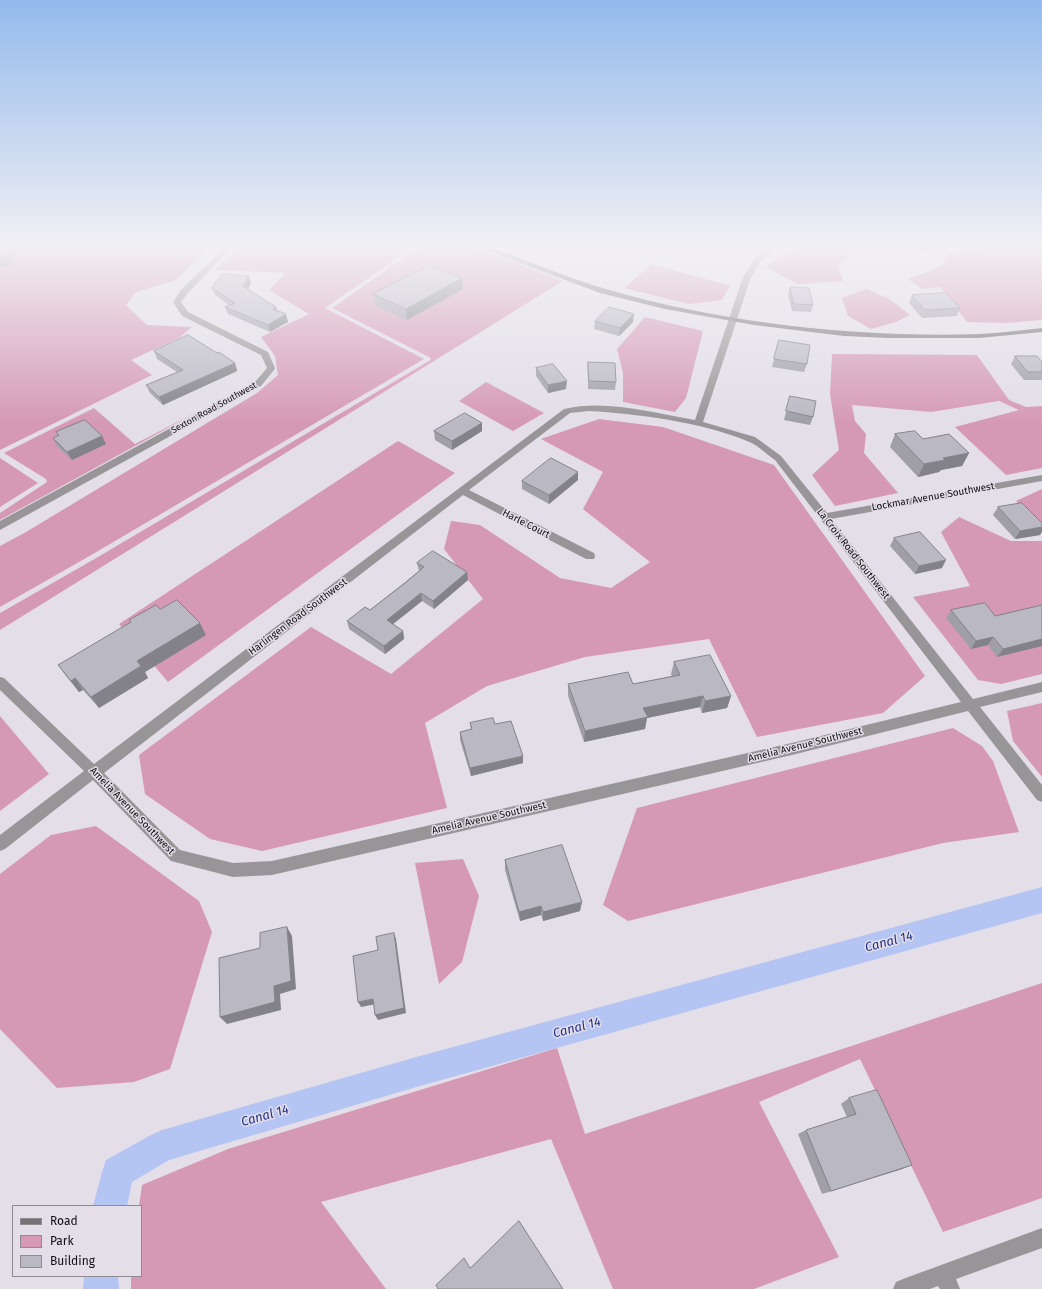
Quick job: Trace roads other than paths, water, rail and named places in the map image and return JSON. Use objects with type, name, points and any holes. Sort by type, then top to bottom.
[{"type":"street","name":"Sexton Road Southwest","points":[[0,526],[258,384],[271,368],[265,354],[185,314],[178,304]]},
{"type":"street","points":[[659,304],[732,320],[797,328],[894,335],[979,336],[1042,330]]},
{"type":"street","points":[[698,423],[738,304]]},
{"type":"street","name":"La Croix Road Southwest","points":[[602,408],[698,423],[752,440],[778,458],[1042,796]]},
{"type":"street","name":"Harlingen Road Southwest","points":[[0,844],[95,773],[567,411],[602,408]]},
{"type":"street","name":"Lockmar Avenue Southwest","points":[[824,517],[1042,478]]},
{"type":"street","name":"Harle Court","points":[[462,491],[590,556]]},
{"type":"street","name":"Amelia Avenue Southwest","points":[[0,682],[95,773],[176,856],[233,870],[272,868],[796,748],[1042,687]]},
{"type":"street","points":[[903,1289],[946,1282],[1042,1238]]},
{"type":"waterway","name":"Canal 14","points":[[110,1205],[118,1172],[162,1146],[420,1071],[1042,900]]},
{"type":"waterway","points":[[101,1277],[101,1289]]}]
